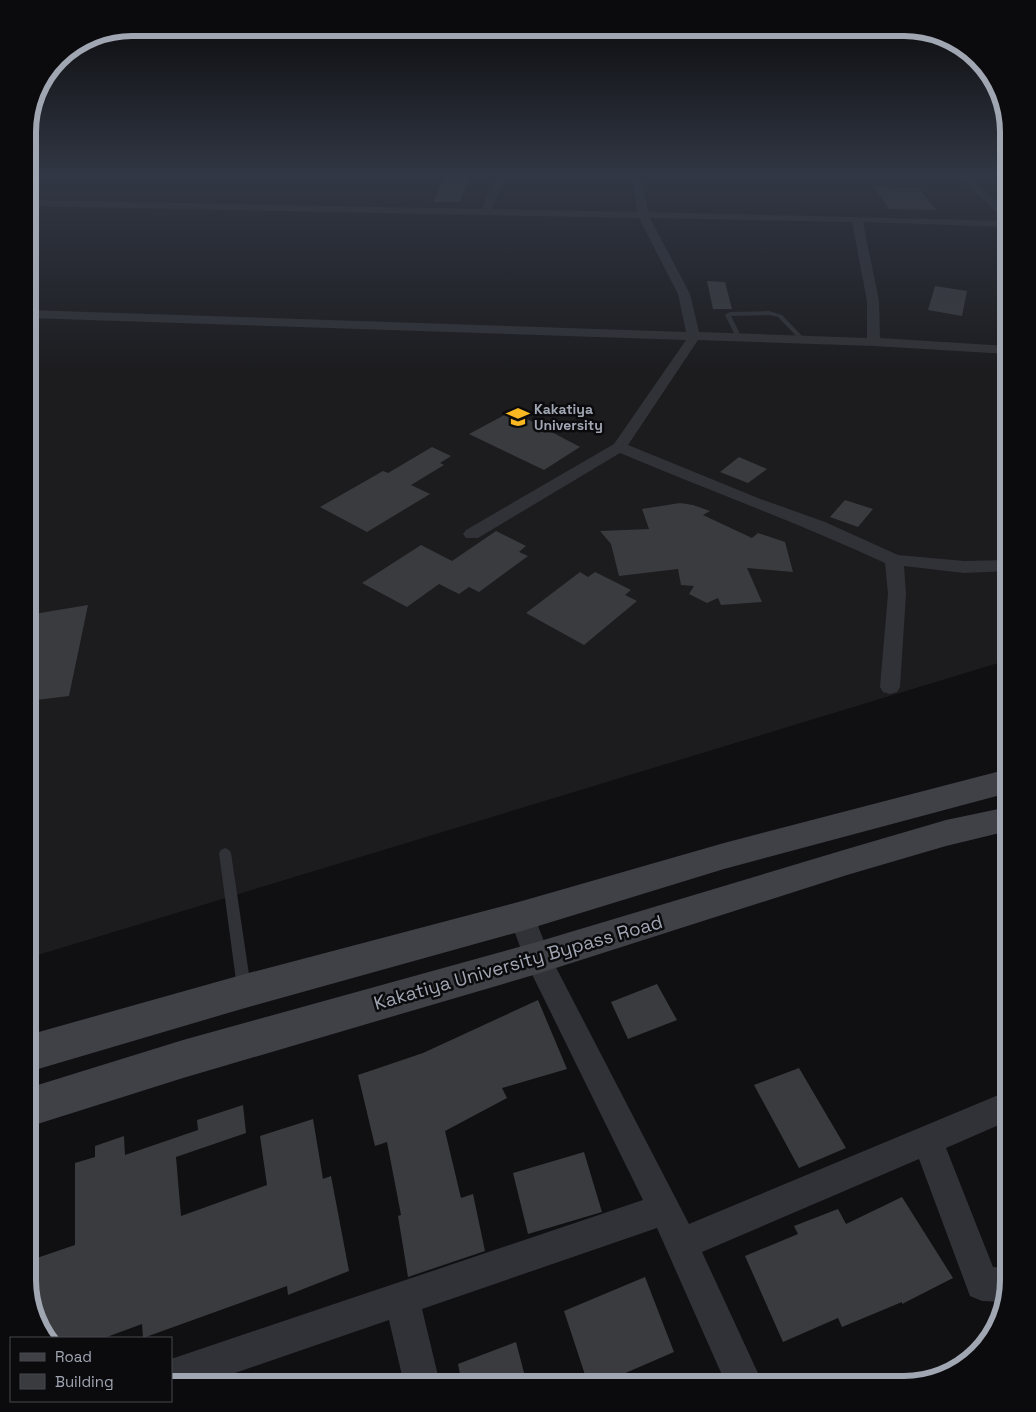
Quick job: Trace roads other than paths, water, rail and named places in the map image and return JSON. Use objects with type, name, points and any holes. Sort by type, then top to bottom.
[{"type":"main road","points":[[36,1052],[245,991],[522,916],[724,856],[1000,784]]},
{"type":"main road","name":"Kakatiya University Bypass Road","points":[[36,1105],[183,1059],[537,958],[874,854],[946,833],[1000,821]]},
{"type":"street","points":[[472,534],[619,447],[694,337],[684,294],[656,241]]},
{"type":"street","points":[[861,241],[873,301],[874,342]]},
{"type":"street","points":[[36,314],[874,342],[1000,350]]},
{"type":"street","points":[[619,447],[752,502],[819,526],[894,560],[964,567],[1000,565]]},
{"type":"street","points":[[890,687],[897,594],[894,560]]},
{"type":"street","points":[[522,916],[537,958],[665,1210],[741,1376]]},
{"type":"street","points":[[681,1244],[1000,1109]]},
{"type":"street","points":[[927,1140],[982,1284],[1000,1285]]},
{"type":"street","points":[[177,1376],[665,1210]]},
{"type":"street","points":[[402,1299],[420,1376]]},
{"type":"lane","points":[[739,338],[729,318],[730,314],[769,313],[780,316],[803,340]]},
{"type":"lane","points":[[224,853],[245,991]]},
{"type":"place","name":"Kakatiya University","points":[[518,417]]}]
